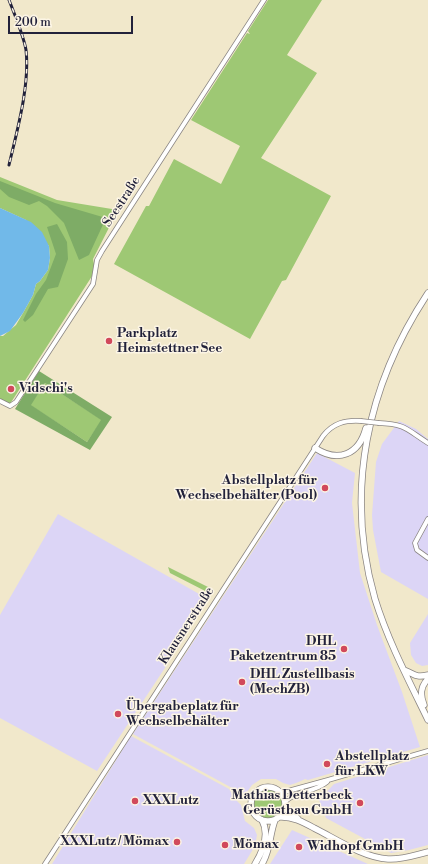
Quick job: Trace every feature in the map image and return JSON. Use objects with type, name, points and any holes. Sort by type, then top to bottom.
[{"type":"main road","points":[[428,294],[394,353],[376,402],[370,425],[364,460],[361,503],[367,566],[376,599],[387,631],[428,720]]},
{"type":"main road","points":[[315,448],[330,456],[345,454],[351,451],[361,440],[370,410],[376,402]]},
{"type":"main road","points":[[404,670],[415,676],[420,677],[428,675]]},
{"type":"main road","points":[[428,679],[423,685],[421,694],[428,715],[428,720]]},
{"type":"main road","points":[[300,820],[285,804],[284,798],[279,792],[271,788],[262,788],[254,795],[251,801],[251,809],[255,816],[262,820],[268,822],[285,817],[300,820],[360,851],[378,857],[398,859],[428,852]]},
{"type":"main road","points":[[262,864],[269,851],[272,829],[285,804]]},
{"type":"main road","points":[[255,864],[263,850],[265,841],[264,825],[262,820]]},
{"type":"street","name":"Seestraße","points":[[0,401],[10,406],[16,402],[93,284],[97,260],[102,251],[264,0]]},
{"type":"street","name":"Klausnerstraße","points":[[45,864],[326,432],[335,424],[344,421],[392,424],[404,427],[428,443]]},
{"type":"street","points":[[428,519],[415,543],[418,550],[428,558]]},
{"type":"street","points":[[279,792],[328,780],[428,751]]},
{"type":"street","points":[[285,804],[291,797],[317,788],[328,780]]},
{"type":"shaded area","points":[[399,421],[416,429],[428,439],[428,599],[381,572],[373,530],[372,515],[376,462],[382,444]]},
{"type":"shaded area","name":"DHL Paketzentrum 85","points":[[317,453],[355,473],[352,503],[360,573],[420,747],[308,780],[305,779],[290,785],[276,779],[261,779],[252,785],[245,795],[133,734]]},
{"type":"shaded area","points":[[58,514],[208,599],[182,642],[97,771],[0,718],[0,615]]},
{"type":"shaded area","points":[[428,614],[428,665],[422,666],[416,663],[411,655],[410,643]]},
{"type":"shaded area","points":[[131,736],[229,789],[241,805],[245,821],[254,828],[257,835],[255,846],[244,864],[52,864]]},
{"type":"shaded area","points":[[428,755],[428,845],[391,853],[326,818],[319,800],[334,784]]},
{"type":"shaded area","points":[[292,830],[368,864],[270,864]]},
{"type":"green space","points":[[268,0],[322,0],[287,55],[317,73],[261,158],[331,196],[286,280],[282,281],[250,339],[114,264],[146,206],[149,206],[174,159],[221,184],[240,146],[191,120],[247,33],[250,34],[248,31]]},
{"type":"green space","points":[[0,177],[57,200],[118,210],[93,259],[95,269],[94,273],[10,404],[0,399],[0,336],[3,336],[16,325],[33,295],[36,284],[48,270],[50,258],[49,246],[26,220],[0,208]]},
{"type":"green space","points":[[0,181],[55,203],[106,218],[89,255],[79,260],[64,223],[47,206],[39,201],[29,205],[9,197],[0,189]]},
{"type":"green space","points":[[57,224],[67,242],[68,259],[58,287],[48,289],[33,315],[25,322],[23,320],[36,294],[46,280],[56,254],[47,227]]},
{"type":"green space","points":[[39,371],[112,417],[90,450],[15,409]],"holes":[[[45,383],[101,420],[87,442],[31,405]]]},
{"type":"green space","points":[[45,383],[102,420],[87,442],[30,405]]},
{"type":"green space","points":[[168,567],[214,590],[211,594],[170,573]]},
{"type":"green space","points":[[268,789],[279,793],[283,804],[279,815],[268,819],[257,815],[253,804],[257,793]]},
{"type":"water","points":[[0,208],[31,222],[42,232],[49,246],[50,258],[48,270],[36,284],[33,295],[23,313],[10,331],[0,336]]},
{"type":"railway","points":[[9,0],[23,39],[26,50],[27,64],[22,108],[9,165]]},
{"type":"place","name":"Parkplatz Heimstettner See","points":[[109,341]]},
{"type":"place","name":"Vidschi's","points":[[11,389]]},
{"type":"place","name":"Abstellplatz für Wechselbehälter (Pool)","points":[[325,488]]},
{"type":"place","name":"DHL Paketzentrum 85","points":[[344,649]]},
{"type":"place","name":"DHL Zustellbasis (MechZB)","points":[[242,682]]},
{"type":"place","name":"Übergabeplatz für Wechselbehälter","points":[[118,714]]},
{"type":"place","name":"Abstellplatz für LKW","points":[[327,764]]},
{"type":"place","name":"XXXLutz","points":[[135,801]]},
{"type":"place","name":"Mathias Detterbeck Gerüstbau GmbH","points":[[360,803]]},
{"type":"place","name":"XXXLutz / Mömax","points":[[177,842]]},
{"type":"place","name":"Mömax","points":[[225,845]]},
{"type":"place","name":"Widhopf GmbH","points":[[299,847]]}]
